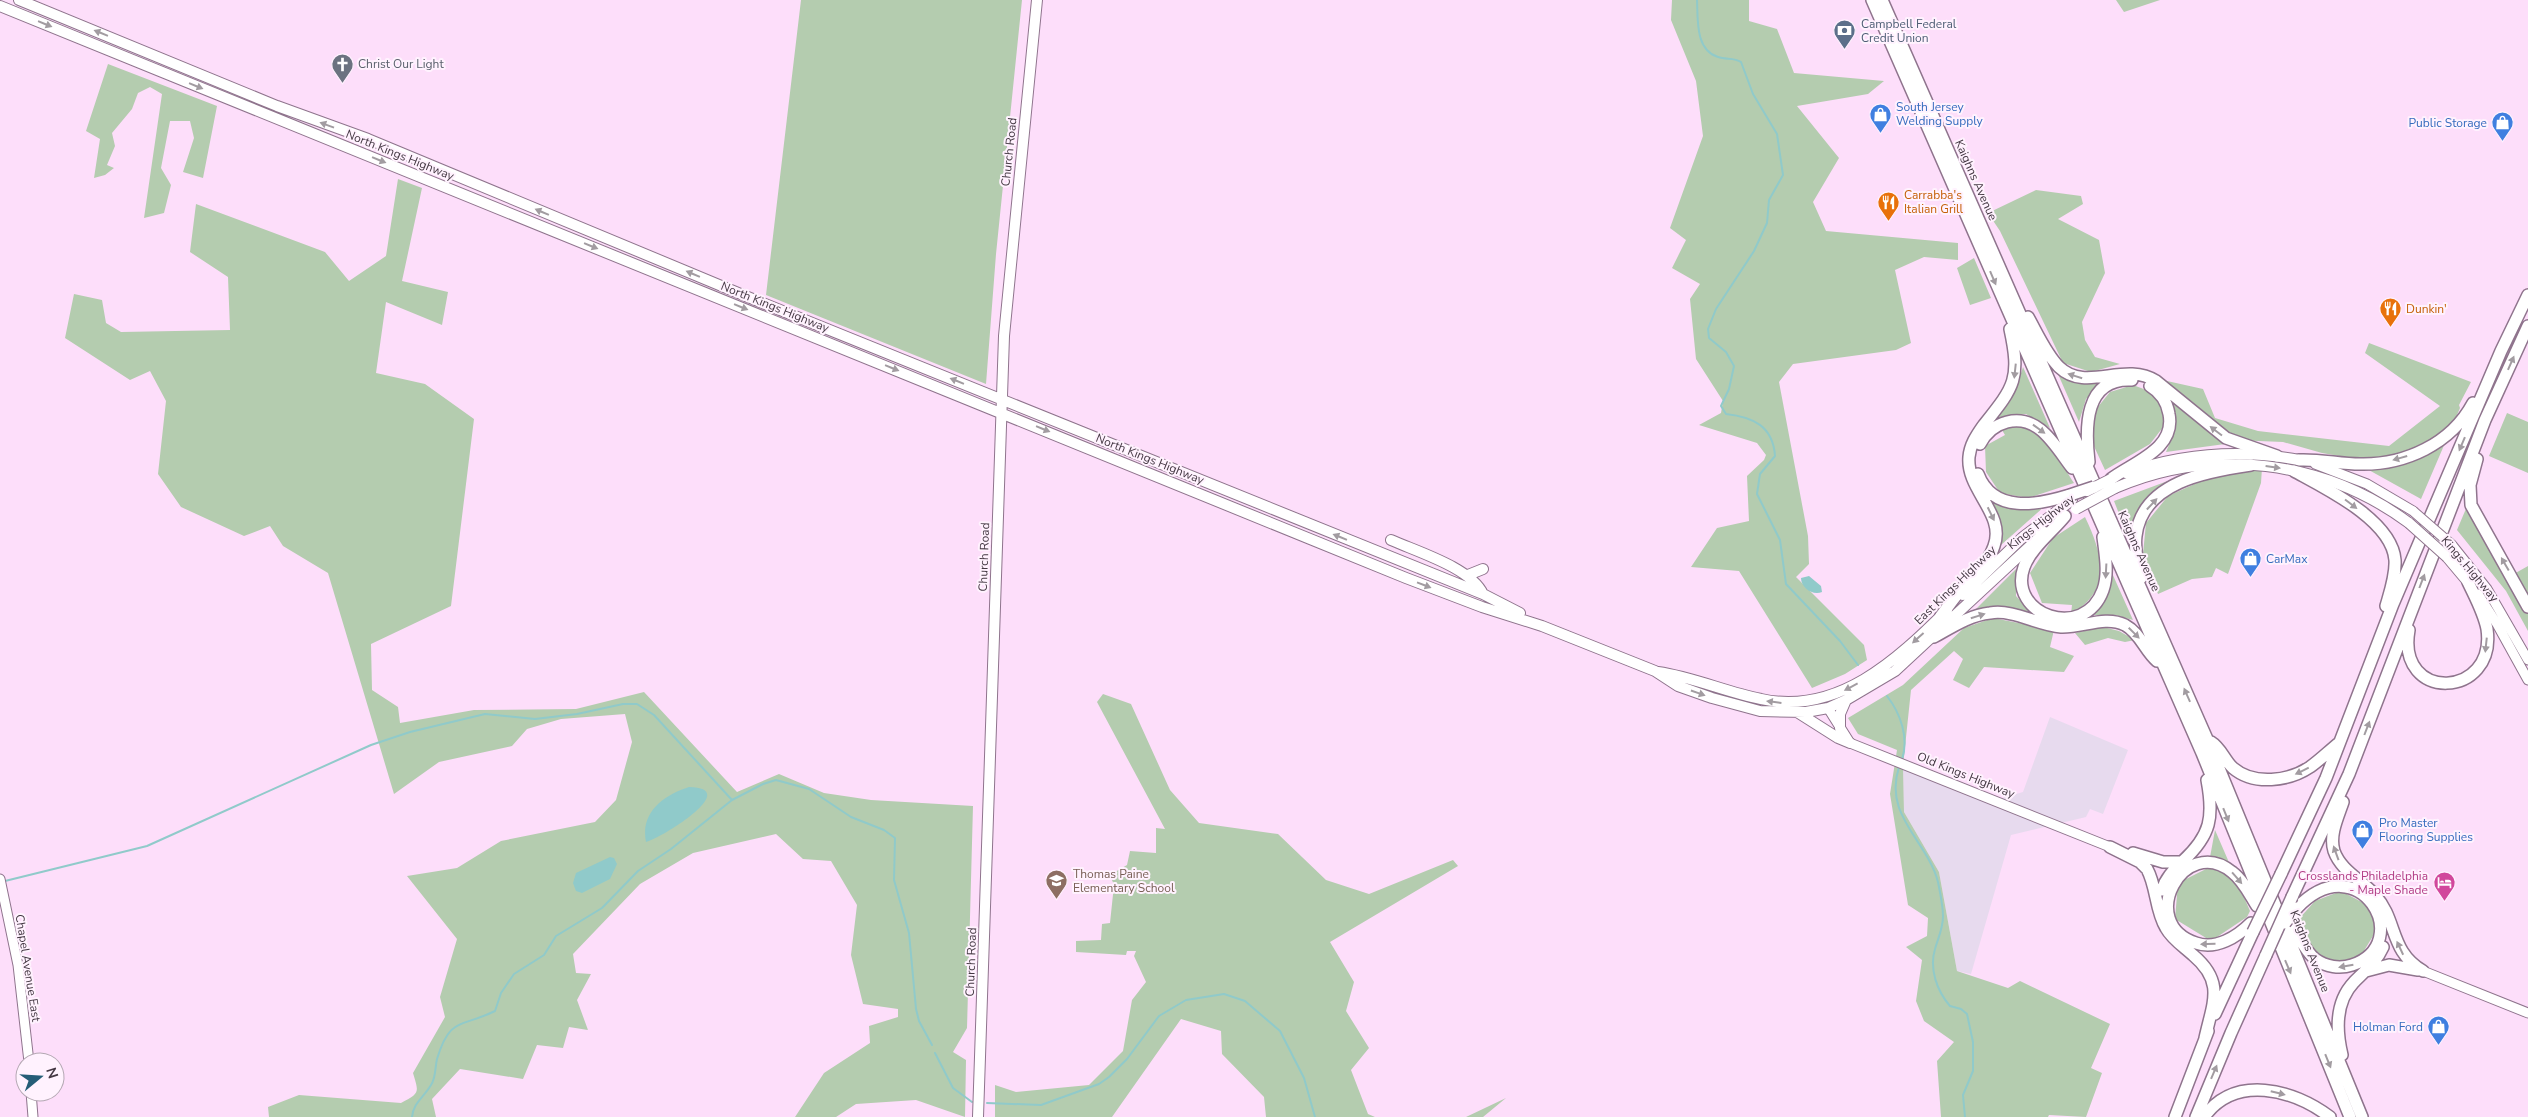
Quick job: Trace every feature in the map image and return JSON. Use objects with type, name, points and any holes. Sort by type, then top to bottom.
[{"type":"highway","name":"Kaighns Avenue","points":[[1872,0],[2005,306],[2145,600],[2207,739],[2271,905],[2362,1117]]},
{"type":"highway","name":"Kaighns Avenue","points":[[1882,0],[2003,276],[2089,482],[2101,523],[2202,753],[2274,926],[2350,1117]]},
{"type":"highway","points":[[2003,276],[2052,358],[2067,373],[2084,378],[2125,373],[2146,376],[2156,381],[2226,438],[2277,456]]},
{"type":"highway","points":[[2175,1117],[2205,1038],[2252,928],[2271,905],[2281,874],[2340,742],[2376,644],[2501,351],[2528,295]]},
{"type":"highway","points":[[1941,616],[1989,557],[1996,539],[1994,520],[1972,478],[1969,457],[1975,438],[2008,394],[2013,382],[2016,359],[2005,306]]},
{"type":"highway","points":[[2196,1117],[2230,1033],[2266,955],[2274,926],[2292,897],[2349,774],[2415,598],[2485,420],[2528,326]]},
{"type":"highway","points":[[2299,460],[2376,464],[2404,458],[2434,444],[2451,432],[2465,416],[2489,367],[2501,351]]},
{"type":"highway","points":[[2089,482],[2046,434],[2032,424],[2020,421],[2003,423],[1989,432],[1981,441],[1976,457],[1978,474],[1986,489],[1996,497],[2016,504],[2072,501],[2089,482],[2086,428],[2091,406],[2101,391],[2112,384],[2124,380],[2140,381],[2155,390],[2163,399],[2170,417],[2169,430],[2164,442],[2156,450],[2113,483]]},
{"type":"highway","points":[[2495,400],[2472,478],[2470,500],[2528,607]]},
{"type":"highway","points":[[2145,600],[2135,541],[2137,528],[2148,507],[2161,495],[2187,480],[2215,471],[2251,465]]},
{"type":"highway","points":[[2294,471],[2350,504],[2374,524],[2392,549],[2395,559],[2394,572],[2376,644]]},
{"type":"highway","points":[[2065,516],[2030,557],[2022,577],[2025,592],[2033,606],[2041,613],[2056,619],[2073,618],[2083,614],[2093,606],[2102,591],[2106,568],[2101,523]]},
{"type":"highway","points":[[2415,598],[2406,645],[2410,661],[2420,674],[2430,680],[2446,684],[2457,682],[2471,676],[2479,668],[2487,644],[2483,616],[2468,582]]},
{"type":"highway","points":[[1934,636],[1964,621],[1992,612],[2006,613],[2057,626],[2111,621],[2131,629],[2152,656],[2163,666]]},
{"type":"highway","points":[[2207,739],[2215,745],[2229,764],[2238,772],[2253,778],[2265,779],[2290,776],[2306,770],[2340,742]]},
{"type":"highway","points":[[2160,911],[2160,898],[2166,879],[2200,844],[2208,827],[2210,799],[2202,753]]},
{"type":"highway","points":[[2349,774],[2347,791],[2333,833],[2334,848],[2344,867],[2377,897],[2402,953],[2411,964],[2423,971]]},
{"type":"highway","points":[[2110,847],[2158,861],[2182,862]]},
{"type":"highway","points":[[2110,847],[2140,862],[2147,869],[2163,922],[2172,937],[2205,965],[2213,979],[2215,995],[2205,1038]]},
{"type":"highway","points":[[2252,928],[2223,942],[2207,945],[2195,943],[2181,934],[2171,920],[2167,903],[2171,887],[2180,874],[2189,868],[2205,863],[2222,866],[2237,876],[2274,926]]},
{"type":"highway","points":[[2271,905],[2308,952],[2316,960],[2329,966],[2343,967],[2358,963],[2371,953],[2378,939],[2380,922],[2375,906],[2363,893],[2353,888],[2342,886],[2326,888],[2309,896],[2297,908],[2274,926]]},
{"type":"highway","points":[[2352,1093],[2339,1042],[2338,1015],[2347,991],[2366,971],[2384,944],[2387,917]]},
{"type":"highway","points":[[2366,971],[2389,966],[2423,971]]},
{"type":"highway","points":[[2204,1117],[2224,1097],[2250,1089],[2286,1096],[2312,1106],[2330,1117]]},
{"type":"main road","name":"North Kings Highway","points":[[19,0],[277,106],[368,139],[757,301],[1483,594],[1542,626]]},
{"type":"main road","name":"Church Road","points":[[978,1117],[1004,328],[1037,0]]},
{"type":"main road","name":"North Kings Highway","points":[[0,6],[1002,412],[1406,578],[1482,607],[1542,626],[1655,671],[1678,686],[1727,703],[1760,711],[1798,712],[1828,708],[1878,683]]},
{"type":"main road","points":[[2089,482],[2113,483],[2158,463],[2193,456],[2241,453],[2299,460]]},
{"type":"main road","name":"Kings Highway","points":[[1878,683],[1910,659],[2025,548],[2065,516],[2072,501],[2113,483],[2178,468],[2224,463],[2294,471],[2323,478],[2353,490],[2387,508],[2408,523],[2447,557],[2468,582]]},
{"type":"main road","name":"East Kings Highway","points":[[1877,671],[1941,616],[2023,537],[2072,501]]},
{"type":"main road","points":[[1391,540],[1468,575],[1479,585],[1483,594]]},
{"type":"main road","points":[[1468,575],[1483,569]]},
{"type":"main road","name":"North Kings Highway","points":[[1655,671],[1682,675],[1761,700],[1792,703],[1813,701],[1834,695],[1877,671]]},
{"type":"main road","points":[[1840,728],[1840,714],[1846,700]]},
{"type":"main road","points":[[1798,712],[1838,738],[1850,743]]},
{"type":"street","name":"Kings Highway","points":[[2299,460],[2323,466],[2361,481],[2413,511],[2452,546],[2487,589],[2528,660]]},
{"type":"street","name":"Kings Highway","points":[[2468,582],[2491,614],[2528,680]]},
{"type":"street","points":[[1828,708],[1850,743]]},
{"type":"street","name":"Old Kings Highway","points":[[1850,743],[2110,847]]},
{"type":"street","name":"Chapel Avenue East","points":[[0,879],[18,965],[27,1052]]},
{"type":"street","points":[[2423,971],[2528,1013]]},
{"type":"street","points":[[32,1102],[34,1117]]},
{"type":"shaded area","points":[[801,0],[1022,0],[996,254],[986,384],[766,295]]},
{"type":"shaded area","points":[[1672,0],[1749,0],[1749,21],[1777,29],[1794,73],[1884,81],[1868,94],[1797,106],[1839,158],[1813,202],[1826,231],[1958,243],[1958,260],[1924,257],[1895,270],[1911,343],[1896,350],[1793,364],[1779,382],[1808,536],[1809,564],[1796,577],[1864,645],[1867,660],[1845,674],[1812,688],[1739,571],[1691,567],[1717,528],[1749,521],[1747,476],[1764,460],[1766,455],[1757,443],[1699,425],[1721,413],[1723,401],[1696,359],[1690,299],[1700,284],[1672,268],[1686,240],[1670,228],[1703,136],[1696,81],[1671,20]]},
{"type":"shaded area","points":[[2116,0],[2160,0],[2124,12]]},
{"type":"shaded area","points":[[108,64],[217,106],[203,178],[183,172],[194,138],[190,121],[170,121],[161,168],[171,185],[164,213],[144,218],[162,94],[150,87],[138,93],[132,109],[112,133],[115,146],[107,165],[114,168],[105,175],[94,178],[100,139],[86,131]]},
{"type":"shaded area","points":[[398,179],[422,188],[402,281],[448,292],[442,325],[386,302],[376,373],[425,384],[474,419],[451,606],[371,644],[372,690],[398,707],[400,723],[474,710],[576,709],[644,692],[737,792],[779,774],[824,793],[871,800],[973,806],[967,1028],[953,1052],[966,1060],[965,1117],[916,1100],[856,1104],[836,1117],[795,1117],[824,1073],[870,1043],[869,1026],[898,1017],[898,1009],[863,1004],[851,955],[857,905],[831,861],[803,859],[776,834],[693,853],[640,884],[573,954],[576,973],[591,974],[577,1000],[588,1030],[569,1027],[563,1048],[537,1045],[523,1079],[460,1069],[432,1099],[436,1117],[269,1117],[268,1107],[299,1095],[401,1103],[415,1094],[417,1089],[413,1073],[445,1017],[440,997],[457,939],[407,876],[457,868],[501,841],[595,822],[616,800],[632,742],[625,714],[561,719],[527,729],[512,746],[439,762],[394,794],[328,573],[283,546],[270,526],[244,536],[181,507],[158,474],[166,401],[150,371],[130,380],[65,338],[74,294],[102,300],[106,323],[121,332],[230,330],[228,277],[190,252],[196,204],[325,252],[349,281],[386,256]]},
{"type":"shaded area","points":[[2036,190],[2081,196],[2083,204],[2058,219],[2099,240],[2105,273],[2082,322],[2085,340],[2095,357],[2120,364],[2091,372],[2063,363],[2000,231],[1988,213]]},
{"type":"shaded area","points":[[1974,258],[1991,298],[1970,305],[1957,268]]},
{"type":"shaded area","points":[[2369,343],[2471,382],[2459,405],[2460,408],[2421,499],[2367,469],[2363,460],[2322,453],[2283,442],[2234,440],[2158,379],[2203,389],[2215,418],[2258,431],[2389,446],[2440,406],[2365,353]]},
{"type":"shaded area","points":[[2023,367],[2050,428],[2026,414],[1996,418],[2015,392]]},
{"type":"shaded area","points":[[2058,374],[2083,384],[2104,383],[2086,399],[2079,422]]},
{"type":"shaded area","points":[[2133,385],[2149,392],[2158,399],[2162,410],[2164,426],[2150,444],[2105,470],[2092,442],[2091,422],[2097,408],[2110,392]]},
{"type":"shaded area","points":[[2170,401],[2225,444],[2166,452],[2176,428]]},
{"type":"shaded area","points":[[2507,413],[2528,422],[2528,473],[2489,456]]},
{"type":"shaded area","points":[[2017,426],[2027,429],[2043,440],[2074,483],[2028,498],[2000,493],[1986,472],[1985,446],[2005,435],[2002,430]]},
{"type":"shaded area","points":[[2262,468],[2261,483],[2228,574],[2216,568],[2212,577],[2192,579],[2158,594],[2143,554],[2146,523],[2168,496],[2219,473]]},
{"type":"shaded area","points":[[2173,479],[2142,504],[2127,534],[2114,501]]},
{"type":"shaded area","points":[[1991,500],[2017,509],[2045,506],[2001,545]]},
{"type":"shaded area","points":[[2468,504],[2512,575],[2528,566],[2528,631],[2506,591],[2457,530]]},
{"type":"shaded area","points":[[2085,517],[2100,558],[2099,583],[2093,594],[2084,604],[2071,614],[2072,605],[2042,603],[2030,573],[2053,538]]},
{"type":"shaded area","points":[[2016,569],[2016,596],[2038,619],[1974,611]]},
{"type":"shaded area","points":[[2112,573],[2133,620],[2115,615],[2094,615],[2110,586]]},
{"type":"shaded area","points":[[1809,576],[1821,586],[1822,592],[1815,593],[1805,588],[1801,578]]},
{"type":"shaded area","points":[[1993,618],[2054,630],[2050,647],[2074,656],[2064,672],[1984,667],[1969,688],[1953,680],[1963,659],[1954,651],[1911,690],[1903,766],[1904,812],[1939,872],[1957,971],[2008,988],[2020,981],[2110,1024],[2091,1068],[2102,1073],[2086,1117],[2049,1115],[2048,1117],[1941,1117],[1937,1061],[1954,1042],[1924,1021],[1916,1001],[1922,960],[1906,947],[1927,936],[1928,918],[1908,905],[1890,794],[1897,750],[1858,734],[1848,718],[1903,685],[1964,628]]},
{"type":"shaded area","points":[[2103,627],[2119,631],[2135,640],[2125,642],[2108,638],[2085,645],[2075,633]]},
{"type":"shaded area","points":[[1103,694],[1131,704],[1170,790],[1199,823],[1278,834],[1326,880],[1369,894],[1453,860],[1458,866],[1330,942],[1354,982],[1346,1011],[1369,1048],[1351,1070],[1368,1114],[1375,1117],[1266,1117],[1264,1097],[1222,1054],[1221,1031],[1181,1019],[1112,1117],[995,1117],[995,1085],[1016,1092],[1089,1085],[1123,1051],[1132,1000],[1146,982],[1134,956],[1136,951],[1127,951],[1126,955],[1076,952],[1076,941],[1101,940],[1102,924],[1110,923],[1114,885],[1110,875],[1127,865],[1130,851],[1156,853],[1156,828],[1165,829],[1097,702]]},
{"type":"shaded area","points":[[2050,717],[2128,750],[2103,814],[2090,809],[2086,817],[2011,835],[1971,974],[1957,971],[1939,872],[1904,812],[1903,766],[1992,801],[2023,792]]},
{"type":"shaded area","points":[[689,787],[703,790],[707,796],[703,804],[693,814],[666,833],[646,842],[645,831],[647,822],[656,806],[671,795]]},
{"type":"shaded area","points":[[2215,830],[2250,911],[2247,917],[2211,941],[2175,919],[2178,883],[2208,868]]},
{"type":"shaded area","points":[[610,857],[614,858],[617,864],[610,879],[582,893],[576,891],[573,883],[576,873]]},
{"type":"shaded area","points":[[2341,891],[2371,907],[2376,931],[2359,959],[2334,964],[2310,949],[2297,921],[2315,901]]},
{"type":"shaded area","points":[[1506,1098],[1483,1117],[1466,1117]]},
{"type":"waterway","points":[[1697,0],[1699,33],[1705,48],[1718,57],[1741,62],[1753,94],[1777,134],[1783,175],[1769,200],[1767,223],[1754,251],[1716,309],[1708,329],[1709,338],[1726,352],[1734,366],[1729,389],[1721,406],[1726,414],[1736,415],[1760,425],[1770,437],[1775,456],[1760,474],[1757,494],[1780,540],[1786,584],[1840,641],[1858,665]]},
{"type":"waterway","points":[[1887,696],[1896,710],[1902,726],[1905,743],[1902,760]]},
{"type":"waterway","points":[[5,881],[147,846],[371,745],[410,732],[485,714],[535,719],[577,714],[623,704],[637,704],[654,715],[732,800]]},
{"type":"waterway","points":[[1899,767],[1896,784],[1897,800],[1901,814],[1933,867],[1941,899],[1943,921],[1933,957],[1935,979],[1941,994],[1950,1006],[1961,1009],[1967,1014],[1973,1042],[1973,1071],[1963,1095],[1965,1117]]},
{"type":"waterway","points":[[412,1117],[417,1104],[433,1082],[437,1059],[442,1045],[452,1029],[495,1011],[501,993],[514,974],[544,955],[556,936],[602,908],[638,871],[671,849],[732,800],[763,784],[776,780],[809,789],[851,817],[884,830],[895,838],[894,880],[909,933],[916,1009],[919,1021],[932,1045]]},
{"type":"waterway","points":[[987,1103],[1041,1105],[1099,1084],[1127,1059],[1159,1016],[1186,1000],[1224,994],[1245,1001],[1280,1031],[1304,1078],[1315,1117]]},
{"type":"waterway","points":[[935,1053],[953,1088],[972,1102]]},
{"type":"place","name":"Campbell Federal Credit Union","points":[[1845,50]]},
{"type":"place","name":"Christ Our Light","points":[[342,83]]},
{"type":"place","name":"South Jersey Welding Supply","points":[[1880,133]]},
{"type":"place","name":"Public Storage","points":[[2503,142]]},
{"type":"place","name":"Carrabba's Italian Grill","points":[[1888,221]]},
{"type":"place","name":"Dunkin'","points":[[2390,328]]},
{"type":"place","name":"CarMax","points":[[2250,578]]},
{"type":"place","name":"Pro Master Flooring Supplies","points":[[2363,849]]},
{"type":"place","name":"Thomas Paine Elementary School","points":[[1057,900]]},
{"type":"place","name":"Crosslands Philadelphia - Maple Shade","points":[[2444,902]]},
{"type":"place","name":"Holman Ford","points":[[2439,1046]]}]
